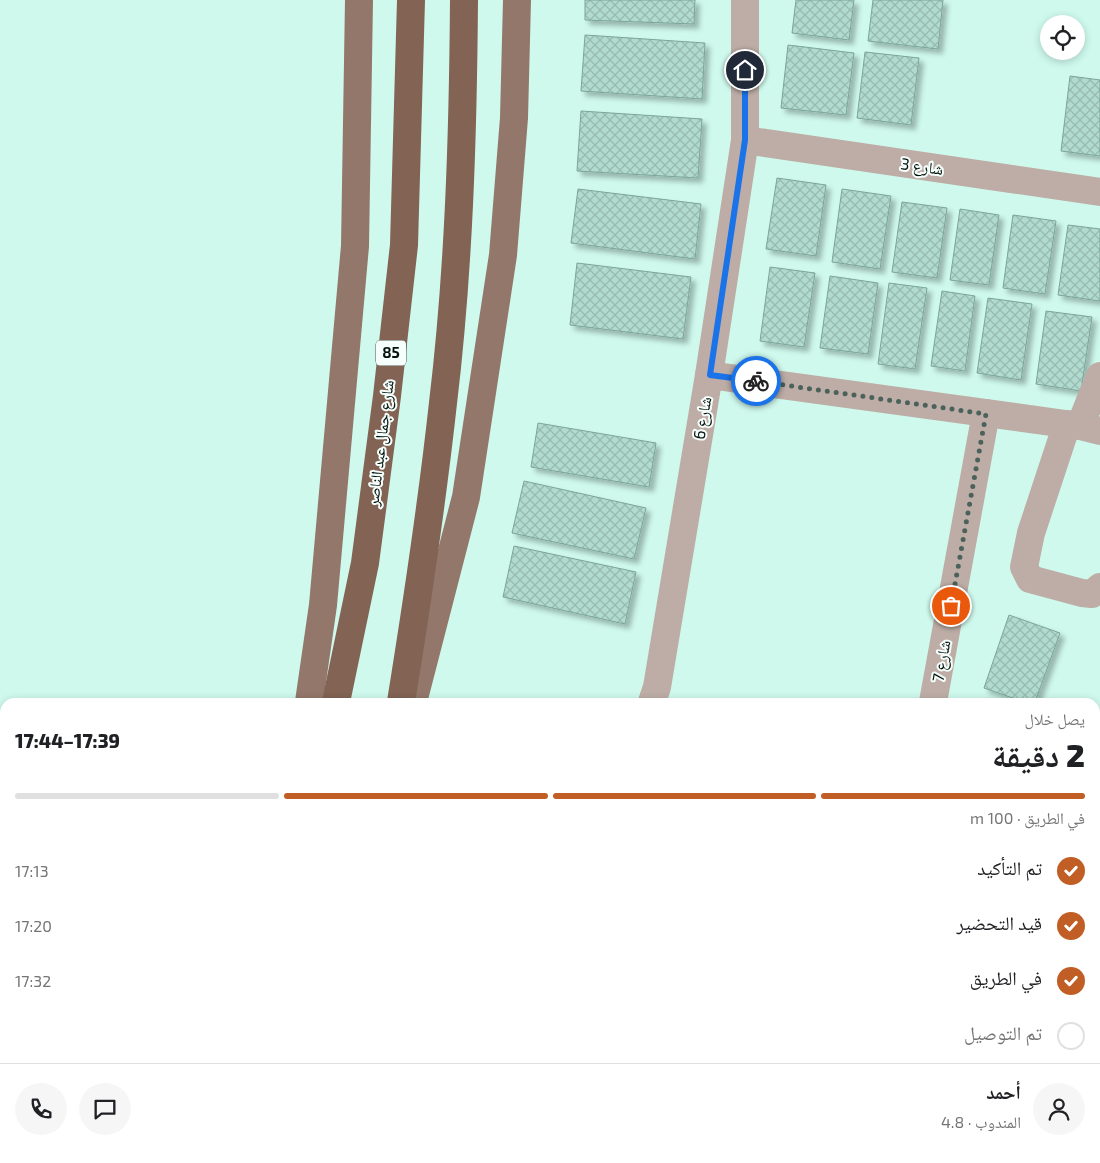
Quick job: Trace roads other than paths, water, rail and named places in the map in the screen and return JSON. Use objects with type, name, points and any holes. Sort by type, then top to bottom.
[{"type":"highway","name":"شارع جمال عبد الناصر","points":[[337,698],[365,563],[387,396],[404,244],[411,0]]},
{"type":"highway","points":[[402,698],[444,402],[457,245],[464,80],[464,0]]},
{"type":"main road","points":[[311,698],[323,605],[355,246],[359,0]]},
{"type":"main road","points":[[414,698],[466,497],[503,255],[514,118],[517,0]]},
{"type":"street","points":[[710,375],[745,140],[745,0]]},
{"type":"street","name":"شارع 3","points":[[745,140],[1100,192]]},
{"type":"street","name":"شارع 6","points":[[653,698],[657,687],[710,375],[1083,427]]},
{"type":"street","points":[[1097,592],[1082,593],[1030,579],[1024,567],[1031,533],[1083,427],[1100,376]]},
{"type":"street","name":"شارع 7","points":[[934,698],[986,414]]}]
